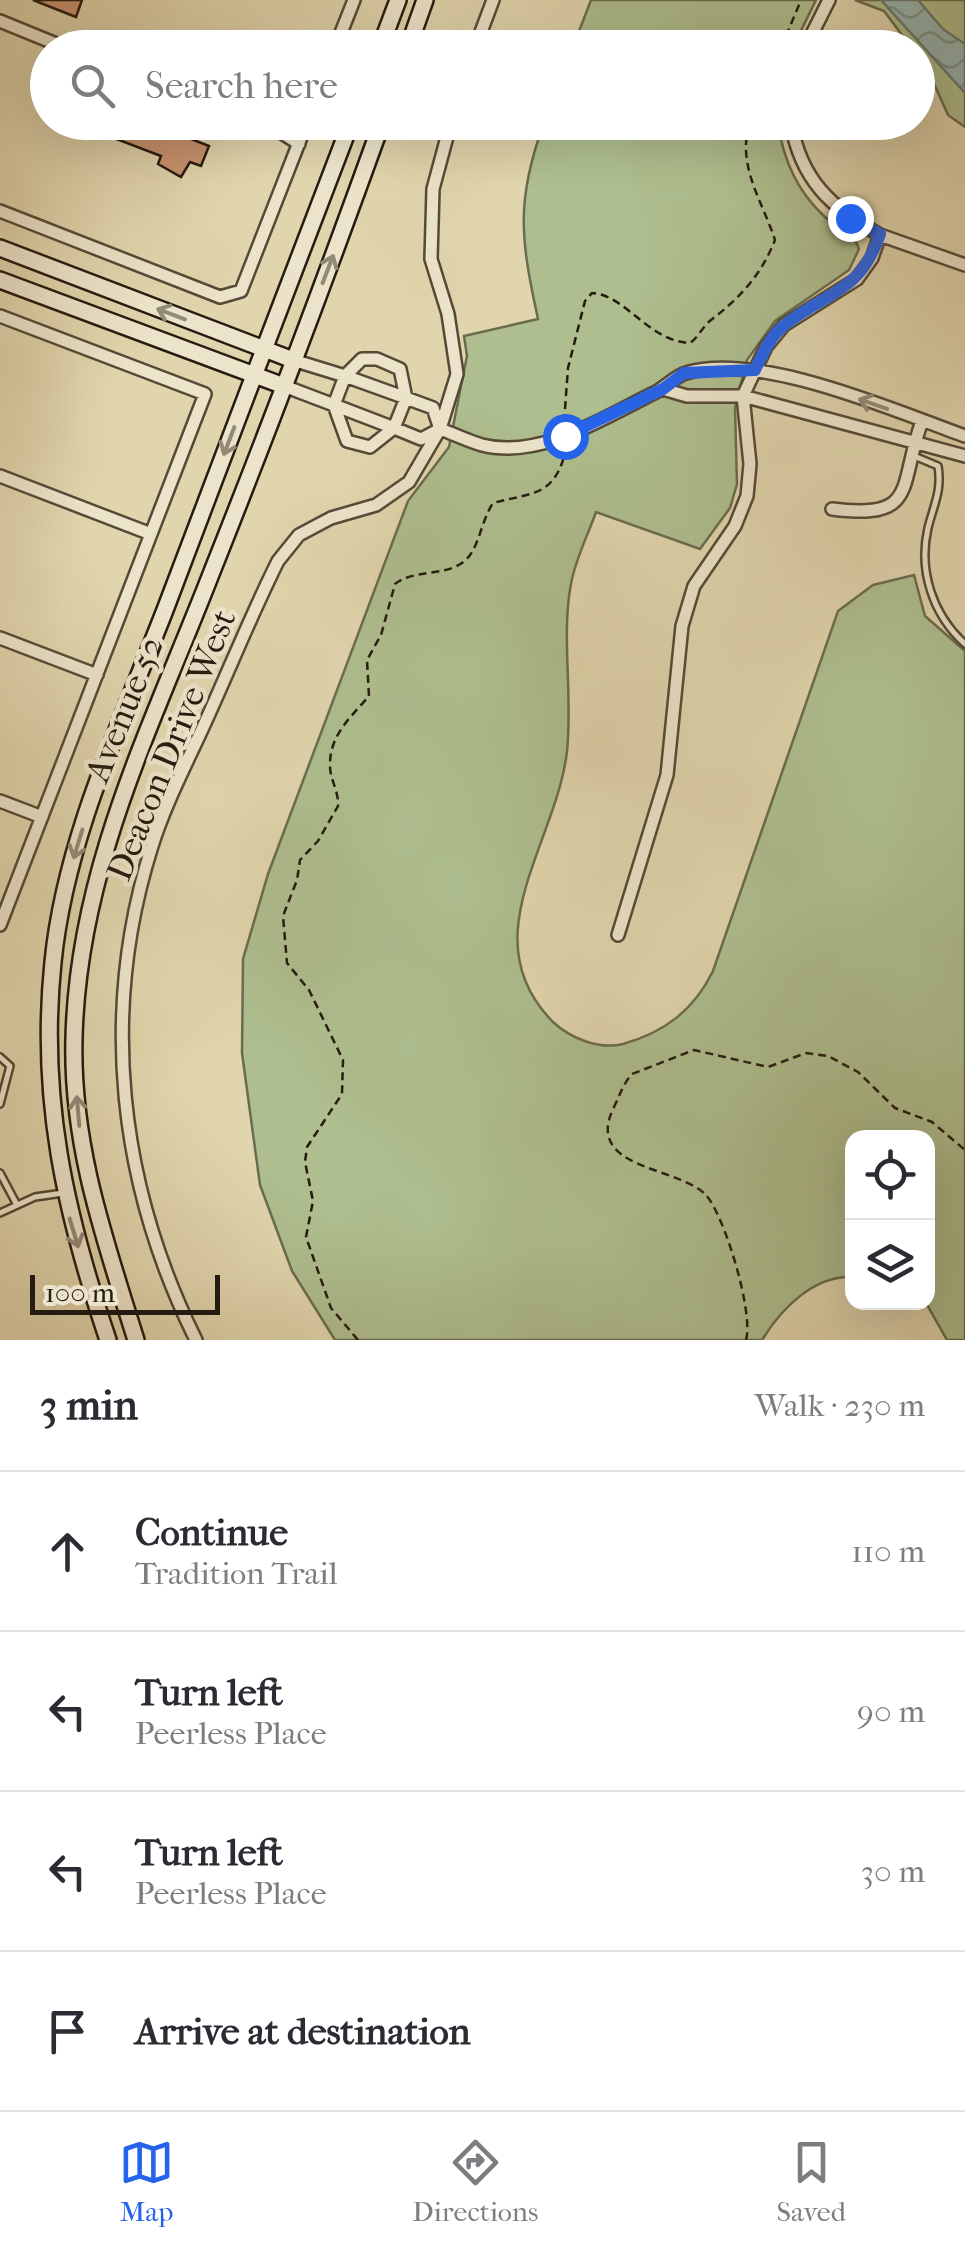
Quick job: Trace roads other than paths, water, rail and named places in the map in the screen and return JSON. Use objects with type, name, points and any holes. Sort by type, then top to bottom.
[{"type":"main road","points":[[387,30],[398,0]]},
{"type":"main road","points":[[415,30],[426,0]]},
{"type":"main road","name":"Avenue 52","points":[[108,1340],[64,1193],[49,1076],[53,960],[64,894],[84,822],[344,140]]},
{"type":"main road","name":"Avenue 52","points":[[136,1340],[86,1178],[78,1116],[74,1040],[86,919],[105,839],[130,770],[284,386],[375,140]]},
{"type":"main road","points":[[0,248],[293,360]]},
{"type":"main road","points":[[0,280],[284,386]]},
{"type":"street","points":[[343,30],[354,0]]},
{"type":"street","points":[[482,30],[493,0]]},
{"type":"street","points":[[814,30],[828,0]]},
{"type":"street","points":[[0,21],[30,33]]},
{"type":"street","points":[[292,140],[298,144]]},
{"type":"street","points":[[0,212],[220,296],[241,291],[300,140]]},
{"type":"street","name":"Deacon Drive West","points":[[196,1340],[148,1226],[122,1092],[126,966],[136,902],[153,842],[278,561],[299,535],[331,518],[376,506],[409,482],[440,429],[457,374],[448,314],[431,259],[433,189],[446,140]]},
{"type":"street","points":[[794,140],[796,152],[817,191],[850,218],[880,234],[965,265]]},
{"type":"street","points":[[618,935],[667,775],[682,626],[694,586],[734,526],[747,496],[750,464],[743,396],[784,325],[857,278],[872,258],[880,234]]},
{"type":"street","points":[[0,316],[204,394],[0,925]]},
{"type":"street","points":[[362,359],[390,362],[400,368],[406,398],[394,428],[381,442],[356,446],[340,432],[334,406],[345,376],[362,359]]},
{"type":"street","points":[[293,360],[433,408],[440,429]]},
{"type":"street","points":[[284,386],[420,439],[440,429],[486,446],[526,445],[565,436],[663,389],[684,373],[755,370],[965,436]]},
{"type":"street","points":[[663,389],[687,396],[743,396],[913,449],[965,456]]},
{"type":"street","points":[[832,509],[872,514],[888,509],[901,494],[922,421]]},
{"type":"street","points":[[0,476],[151,534]]},
{"type":"street","points":[[0,638],[97,675]]},
{"type":"street","points":[[0,801],[42,817]]},
{"type":"lane","points":[[913,449],[938,466],[942,489],[926,542],[930,593],[947,628],[965,644]]},
{"type":"lane","points":[[0,1057],[10,1066],[0,1104]]},
{"type":"lane","points":[[0,1174],[18,1205]]},
{"type":"lane","points":[[0,1214],[34,1197],[64,1193]]},
{"type":"water","points":[[881,0],[918,0],[943,29],[965,44],[965,93],[935,60],[935,30],[908,30]]}]
